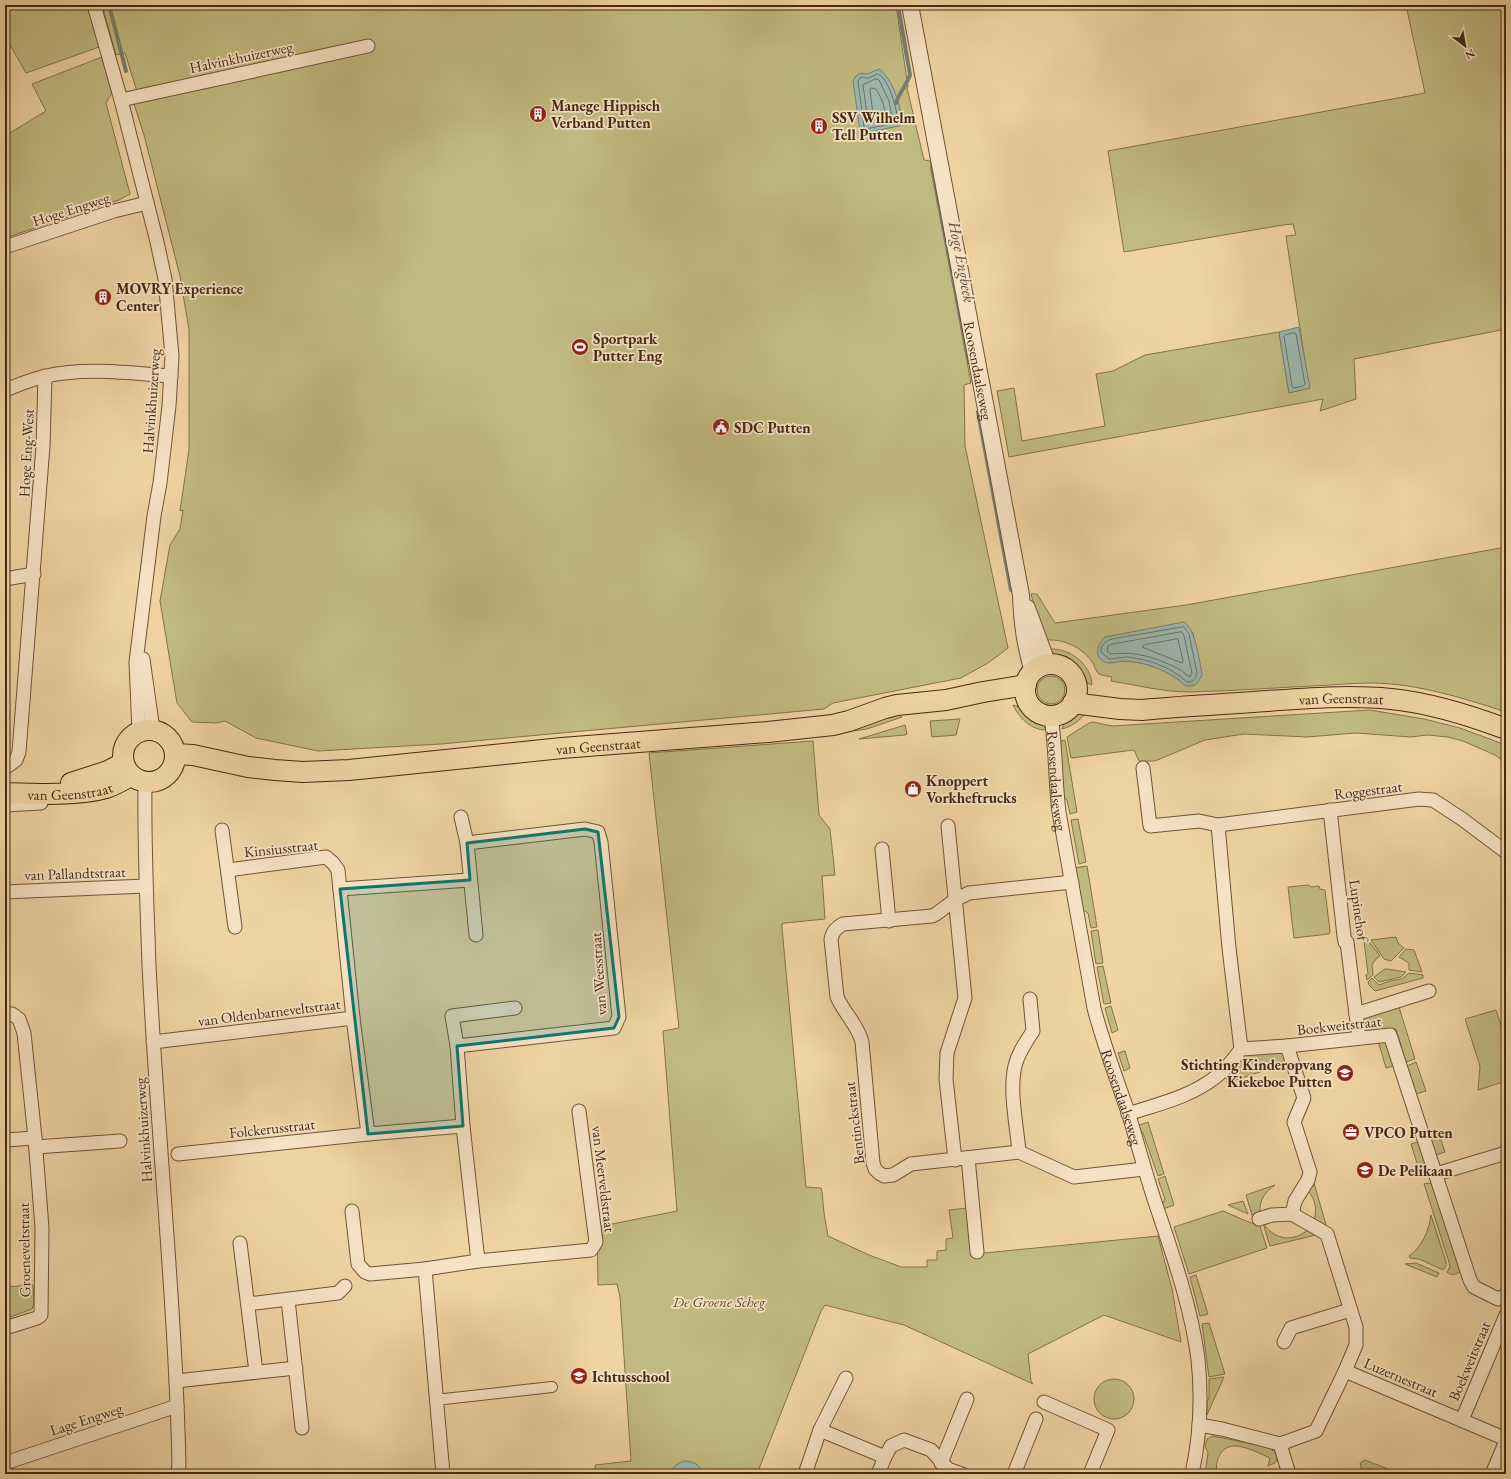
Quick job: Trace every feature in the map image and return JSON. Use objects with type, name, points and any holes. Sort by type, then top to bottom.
[{"type":"main road","points":[[1058,665],[1066,669],[1073,677],[1075,696],[1065,712],[1051,716],[1046,716],[1036,712],[1029,704],[1033,680],[1058,665]]},
{"type":"main road","name":"van Geenstraat","points":[[174,760],[202,768],[248,767],[303,772],[349,770],[562,748],[768,732],[833,725],[885,708],[946,700],[1033,680]]},
{"type":"main road","name":"van Geenstraat","points":[[1075,696],[1173,707],[1310,698],[1358,697],[1392,699],[1460,712],[1506,729]]},
{"type":"main road","points":[[146,731],[163,733],[173,745],[174,760],[172,770],[165,778],[156,782],[133,774],[123,753],[124,746],[128,741],[146,731]]},
{"type":"main road","name":"van Geenstraat","points":[[5,792],[31,794],[91,791],[115,784],[133,774]]},
{"type":"street","name":"Halvinkhuizerweg","points":[[94,5],[121,100],[165,279],[172,356],[160,483],[154,516],[139,636],[146,731]]},
{"type":"street","name":"Roosendaalseweg","points":[[910,5],[1021,595],[1033,680]]},
{"type":"street","name":"Halvinkhuizerweg","points":[[121,100],[368,46]]},
{"type":"street","name":"Hoge Engweg","points":[[5,247],[114,211],[147,203]]},
{"type":"street","name":"Hoge Eng-West","points":[[5,390],[45,376],[69,373],[105,371],[171,376]]},
{"type":"street","name":"Hoge Eng-West","points":[[5,768],[16,760],[19,752],[43,446],[45,376]]},
{"type":"street","points":[[5,579],[34,574]]},
{"type":"street","name":"Roosendaalseweg","points":[[1051,716],[1054,735],[1056,785],[1094,1008],[1100,1031],[1180,1279],[1198,1359],[1199,1425],[1192,1474]]},
{"type":"street","name":"Roggestraat","points":[[1143,768],[1150,826],[1199,820],[1218,825],[1419,799],[1433,800],[1462,819],[1506,852]]},
{"type":"street","name":"Halvinkhuizerweg","points":[[133,774],[146,886],[153,1042],[176,1382],[179,1464],[178,1474]]},
{"type":"street","name":"van Geenstraat","points":[[5,805],[59,802]]},
{"type":"street","name":"Lupinehof","points":[[1330,810],[1344,936],[1345,942],[1347,942],[1359,1038]]},
{"type":"street","points":[[461,817],[467,843],[476,935]]},
{"type":"street","points":[[1128,1114],[1189,1094],[1225,1069],[1241,1049],[1229,948],[1218,825]]},
{"type":"street","points":[[948,826],[965,998],[947,1053],[946,1079],[962,1159],[977,1252]]},
{"type":"street","name":"van Weesstraat","points":[[457,1046],[614,1028],[619,1017],[601,842],[598,832],[585,829],[467,843]]},
{"type":"street","name":"Kinsiusstraat","points":[[222,830],[235,927]]},
{"type":"street","points":[[882,849],[889,921]]},
{"type":"street","name":"Kinsiusstraat","points":[[228,870],[326,857],[334,863],[338,870],[353,1018]]},
{"type":"street","points":[[340,889],[470,880]]},
{"type":"street","name":"Bentinckstraat","points":[[1019,1152],[911,1164],[893,1175],[884,1176],[875,1169],[873,1162],[862,1042],[859,1032],[837,997],[831,939],[832,932],[843,924],[932,916],[969,892],[1072,882]]},
{"type":"street","name":"van Pallandtstraat","points":[[5,892],[146,886]]},
{"type":"street","points":[[1356,1014],[1429,991]]},
{"type":"street","points":[[1030,999],[1034,1031],[1021,1050],[1015,1066],[1013,1086],[1019,1152],[1074,1177],[1144,1169]]},
{"type":"street","points":[[352,1211],[359,1272],[370,1274],[425,1269],[478,1261],[463,1126],[457,1046],[452,1016],[515,1008]]},
{"type":"street","name":"Groeneveltstraat","points":[[5,1015],[12,1014],[19,1019],[24,1033],[42,1228],[41,1315],[37,1318],[5,1328]]},
{"type":"street","name":"van Oldenbarneveltstraat","points":[[153,1042],[353,1018],[368,1134]]},
{"type":"street","name":"Boekweitstraat","points":[[1241,1049],[1287,1046],[1390,1035],[1466,1270],[1472,1284],[1474,1287],[1498,1299],[1505,1298]]},
{"type":"street","points":[[1287,1046],[1304,1098],[1294,1122],[1310,1172],[1308,1180],[1295,1201],[1292,1214]]},
{"type":"street","name":"van Meerveldstraat","points":[[478,1261],[590,1250],[596,1242],[579,1111]]},
{"type":"street","points":[[368,1134],[463,1126]]},
{"type":"street","name":"Folckerusstraat","points":[[178,1154],[368,1134]]},
{"type":"street","points":[[5,1140],[35,1142],[120,1141]]},
{"type":"street","points":[[1436,1174],[1506,1153]]},
{"type":"street","points":[[1259,1219],[1272,1215],[1292,1214],[1327,1234],[1356,1327],[1356,1345],[1345,1371]]},
{"type":"street","points":[[240,1243],[256,1372]]},
{"type":"street","points":[[425,1269],[435,1400],[443,1474]]},
{"type":"street","points":[[248,1304],[288,1300],[338,1292],[345,1286]]},
{"type":"street","points":[[288,1300],[302,1428]]},
{"type":"street","points":[[1284,1342],[1291,1328],[1350,1310]]},
{"type":"street","name":"Boekweitstraat","points":[[1462,1420],[1506,1315]]},
{"type":"street","points":[[176,1382],[296,1368]]},
{"type":"street","name":"Luzernestraat","points":[[1280,1444],[1316,1431],[1345,1371],[1506,1440]]},
{"type":"street","points":[[805,1474],[820,1430],[846,1378]]},
{"type":"street","points":[[435,1400],[552,1387]]},
{"type":"street","points":[[942,1463],[967,1399]]},
{"type":"street","points":[[1044,1402],[1108,1430],[1090,1474]]},
{"type":"street","name":"Lage Engweg","points":[[5,1463],[177,1406]]},
{"type":"street","points":[[1014,1474],[1036,1419]]},
{"type":"street","points":[[1199,1425],[1222,1429],[1280,1444],[1289,1474]]},
{"type":"street","points":[[820,1430],[885,1457]]},
{"type":"street","points":[[878,1474],[891,1446],[904,1440],[932,1450],[948,1469],[962,1474]]},
{"type":"street","points":[[1492,1474],[1506,1440]]},
{"type":"highlighted area","points":[[585,829],[598,832],[619,1017],[614,1028],[457,1046],[463,1126],[368,1134],[340,889],[470,880],[467,843]]},
{"type":"green space","points":[[5,5],[88,5],[99,47],[26,73],[5,36]]},
{"type":"green space","name":"Sportpark Putter Eng","points":[[102,5],[896,5],[907,88],[924,160],[930,161],[971,383],[964,385],[965,446],[1008,648],[988,663],[961,678],[833,703],[824,709],[441,744],[318,751],[256,738],[225,721],[217,723],[192,722],[177,703],[160,601],[170,545],[180,529],[183,510],[180,511],[189,450],[189,330],[180,276],[144,135],[134,104],[140,101],[125,53],[116,55]]},
{"type":"green space","points":[[1406,5],[1506,5],[1506,169],[1502,170],[1506,202],[1506,329],[1354,359],[1356,399],[1320,411],[1323,399],[1009,457],[997,391],[1014,388],[1022,441],[1105,426],[1096,374],[1113,371],[1145,355],[1279,332],[1289,393],[1309,388],[1286,236],[1296,235],[1293,224],[1124,252],[1108,151],[1425,93]]},
{"type":"green space","points":[[102,57],[112,93],[106,103],[130,194],[119,200],[5,238],[5,136],[46,111],[32,84]]},
{"type":"green space","points":[[1506,547],[1506,712],[1441,693],[1390,684],[1357,683],[1179,692],[1111,681],[1112,677],[1099,674],[1096,671],[1093,663],[1079,649],[1060,641],[1047,640],[1044,632],[1041,632],[1031,594],[1037,594],[1055,623],[1186,605]],"holes":[[[1184,623],[1193,633],[1196,649],[1185,685],[1173,676],[1158,668],[1128,661],[1110,662],[1099,657],[1105,637]]]},
{"type":"green space","points":[[1049,649],[1064,651],[1072,654],[1078,659],[1088,670],[1092,685],[1086,682],[1073,664],[1054,654]]},
{"type":"green space","points":[[1051,676],[1061,680],[1065,690],[1061,700],[1051,704],[1041,700],[1037,690],[1041,680]]},
{"type":"green space","points":[[1013,705],[1019,707],[1032,719],[1043,725],[1046,730],[1031,726],[1022,719]]},
{"type":"green space","points":[[1370,710],[1424,719],[1460,728],[1503,744],[1506,746],[1506,763],[1495,755],[1463,741],[1448,737],[1427,735],[1411,737],[1356,733],[1307,737],[1244,734],[1205,740],[1155,761],[1139,761],[1134,750],[1071,758],[1067,737],[1093,722],[1112,726]]},
{"type":"green space","points":[[1080,711],[1085,714],[1075,723],[1062,729],[1065,721]]},
{"type":"green space","points":[[896,713],[902,717],[867,729],[832,734]]},
{"type":"green space","points":[[960,719],[956,735],[932,737],[930,721]]},
{"type":"green space","points":[[905,725],[907,734],[905,735],[859,739]]},
{"type":"green space","points":[[1065,740],[1077,812],[1070,814],[1067,800],[1063,797],[1060,747],[1061,741]]},
{"type":"green space","name":"De Groene Scheg","points":[[813,741],[819,815],[830,829],[835,875],[822,876],[825,919],[785,923],[782,924],[782,928],[806,1187],[821,1188],[828,1236],[869,1255],[901,1267],[927,1267],[927,1260],[937,1260],[937,1251],[946,1250],[946,1239],[953,1238],[949,1210],[968,1208],[974,1254],[1158,1236],[1172,1289],[1181,1342],[1104,1315],[1028,1354],[1031,1381],[1033,1384],[904,1325],[825,1305],[821,1311],[757,1474],[596,1474],[595,1465],[631,1461],[620,1297],[617,1284],[598,1285],[597,1227],[677,1211],[663,1031],[679,1028],[649,753]]},
{"type":"green space","points":[[1078,819],[1086,862],[1079,864],[1071,820]]},
{"type":"green space","points":[[1087,866],[1097,927],[1091,928],[1088,913],[1082,909],[1074,868]]},
{"type":"green space","points":[[1309,885],[1311,887],[1319,886],[1320,889],[1325,890],[1330,932],[1329,934],[1294,938],[1288,887]]},
{"type":"green space","points":[[1098,930],[1103,963],[1096,964],[1091,931]]},
{"type":"green space","points":[[1396,937],[1398,943],[1404,948],[1391,961],[1384,959],[1371,940]]},
{"type":"green space","points":[[1368,940],[1380,956],[1372,965],[1373,975],[1367,980],[1366,975],[1368,974],[1364,941]]},
{"type":"green space","points":[[1406,949],[1414,950],[1422,972],[1409,970],[1409,963],[1399,957]]},
{"type":"green space","points":[[1103,966],[1111,1003],[1104,1004],[1097,967]]},
{"type":"green space","points":[[1385,969],[1406,972],[1401,977],[1379,982],[1374,977]]},
{"type":"green space","points":[[1409,973],[1423,975],[1423,978],[1375,991],[1368,982],[1372,978],[1379,985],[1402,979]]},
{"type":"green space","points":[[1111,1006],[1118,1030],[1112,1033],[1105,1008]]},
{"type":"green space","points":[[1399,1007],[1415,1059],[1406,1062],[1396,1029],[1369,1032],[1364,1030],[1363,1020],[1366,1017]]},
{"type":"green space","points":[[1496,1010],[1506,1041],[1506,1081],[1478,1090],[1480,1066],[1465,1019]]},
{"type":"green space","points":[[1378,1041],[1386,1043],[1396,1065],[1386,1068]]},
{"type":"green space","points":[[1125,1051],[1130,1068],[1124,1071],[1118,1053]]},
{"type":"green space","points":[[1281,1052],[1284,1054],[1287,1063],[1227,1083],[1227,1074],[1245,1054]]},
{"type":"green space","points":[[1416,1062],[1426,1091],[1416,1094],[1407,1066]]},
{"type":"green space","points":[[1148,1122],[1164,1174],[1158,1176],[1143,1133],[1138,1130],[1137,1126]]},
{"type":"green space","points":[[1439,1134],[1445,1152],[1436,1155],[1430,1136]]},
{"type":"green space","points":[[1421,1141],[1430,1169],[1426,1174],[1421,1176],[1411,1144]]},
{"type":"green space","points":[[1165,1176],[1174,1205],[1163,1209],[1162,1205],[1165,1199],[1158,1179]]},
{"type":"green space","points":[[1314,1183],[1327,1228],[1314,1221],[1315,1205],[1313,1198],[1308,1191]]},
{"type":"green space","points":[[1428,1183],[1435,1185],[1461,1269],[1460,1272],[1452,1275],[1447,1272],[1450,1267],[1449,1262],[1424,1184]]},
{"type":"green space","points":[[1275,1185],[1268,1190],[1263,1197],[1260,1213],[1252,1215],[1246,1195]]},
{"type":"green space","points":[[1243,1201],[1248,1214],[1228,1205]]},
{"type":"green space","points":[[1223,1211],[1251,1223],[1259,1223],[1267,1248],[1189,1274],[1174,1227]]},
{"type":"green space","points":[[1431,1215],[1446,1262],[1446,1266],[1443,1270],[1419,1259],[1410,1258],[1409,1256],[1418,1248],[1424,1238],[1429,1227]]},
{"type":"green space","points":[[1263,1223],[1267,1229],[1284,1238],[1297,1236],[1309,1229],[1316,1235],[1270,1246]]},
{"type":"green space","points":[[1416,1263],[1439,1273],[1437,1277],[1405,1264]]},
{"type":"green space","points":[[1196,1275],[1208,1314],[1200,1316],[1190,1277]]},
{"type":"green space","points":[[33,1285],[34,1303],[32,1309],[5,1319],[5,1287]]},
{"type":"green space","points":[[1209,1323],[1225,1374],[1209,1377],[1202,1324]]},
{"type":"green space","points":[[1224,1377],[1207,1415],[1209,1379]]},
{"type":"green space","points":[[1110,1379],[1118,1379],[1125,1382],[1131,1388],[1134,1399],[1131,1410],[1125,1416],[1118,1419],[1110,1419],[1103,1416],[1097,1410],[1094,1403],[1094,1395],[1097,1388],[1103,1382]]},
{"type":"green space","points":[[1213,1436],[1268,1447],[1276,1453],[1277,1460],[1275,1463],[1268,1466],[1270,1458],[1240,1446],[1233,1446],[1226,1448],[1221,1453],[1217,1462],[1216,1474],[1205,1474],[1208,1453],[1205,1446],[1207,1439]]},
{"type":"green space","points":[[1365,1460],[1401,1474],[1363,1474],[1360,1463]]},
{"type":"water","points":[[879,69],[888,79],[895,93],[900,109],[902,123],[899,126],[864,133],[860,131],[853,81],[856,76],[861,73],[867,74]]},
{"type":"water","points":[[1299,327],[1310,388],[1289,393],[1279,332]]},
{"type":"water","points":[[1184,622],[1188,626],[1194,638],[1202,674],[1196,684],[1192,686],[1185,685],[1173,676],[1152,666],[1129,661],[1109,663],[1100,659],[1098,656],[1098,648],[1105,637]]},
{"type":"water","points":[[683,1461],[698,1465],[702,1474],[669,1474],[675,1466]]},
{"type":"waterway","points":[[109,5],[126,71]]},
{"type":"waterway","name":"Hoge Engbeek","points":[[896,103],[910,75],[898,5]]},
{"type":"waterway","name":"Hoge Engbeek","points":[[932,168],[969,362]]},
{"type":"waterway","name":"Hoge Engbeek","points":[[978,412],[1011,590]]},
{"type":"place","name":"Manege Hippisch Verband Putten","points":[[538,114]]},
{"type":"place","name":"SSV Wilhelm Tell Putten","points":[[819,126]]},
{"type":"place","name":"MOVRY Experience Center","points":[[103,297]]},
{"type":"place","name":"Sportpark Putter Eng","points":[[580,347]]},
{"type":"place","name":"SDC Putten","points":[[721,427]]},
{"type":"place","name":"Knoppert Vorkheftrucks","points":[[913,789]]},
{"type":"place","name":"Stichting Kinderopvang Kiekeboe Putten","points":[[1345,1073]]},
{"type":"place","name":"VPCO Putten","points":[[1351,1132]]},
{"type":"place","name":"De Pelikaan","points":[[1365,1170]]},
{"type":"place","name":"Ichtusschool","points":[[579,1376]]}]
